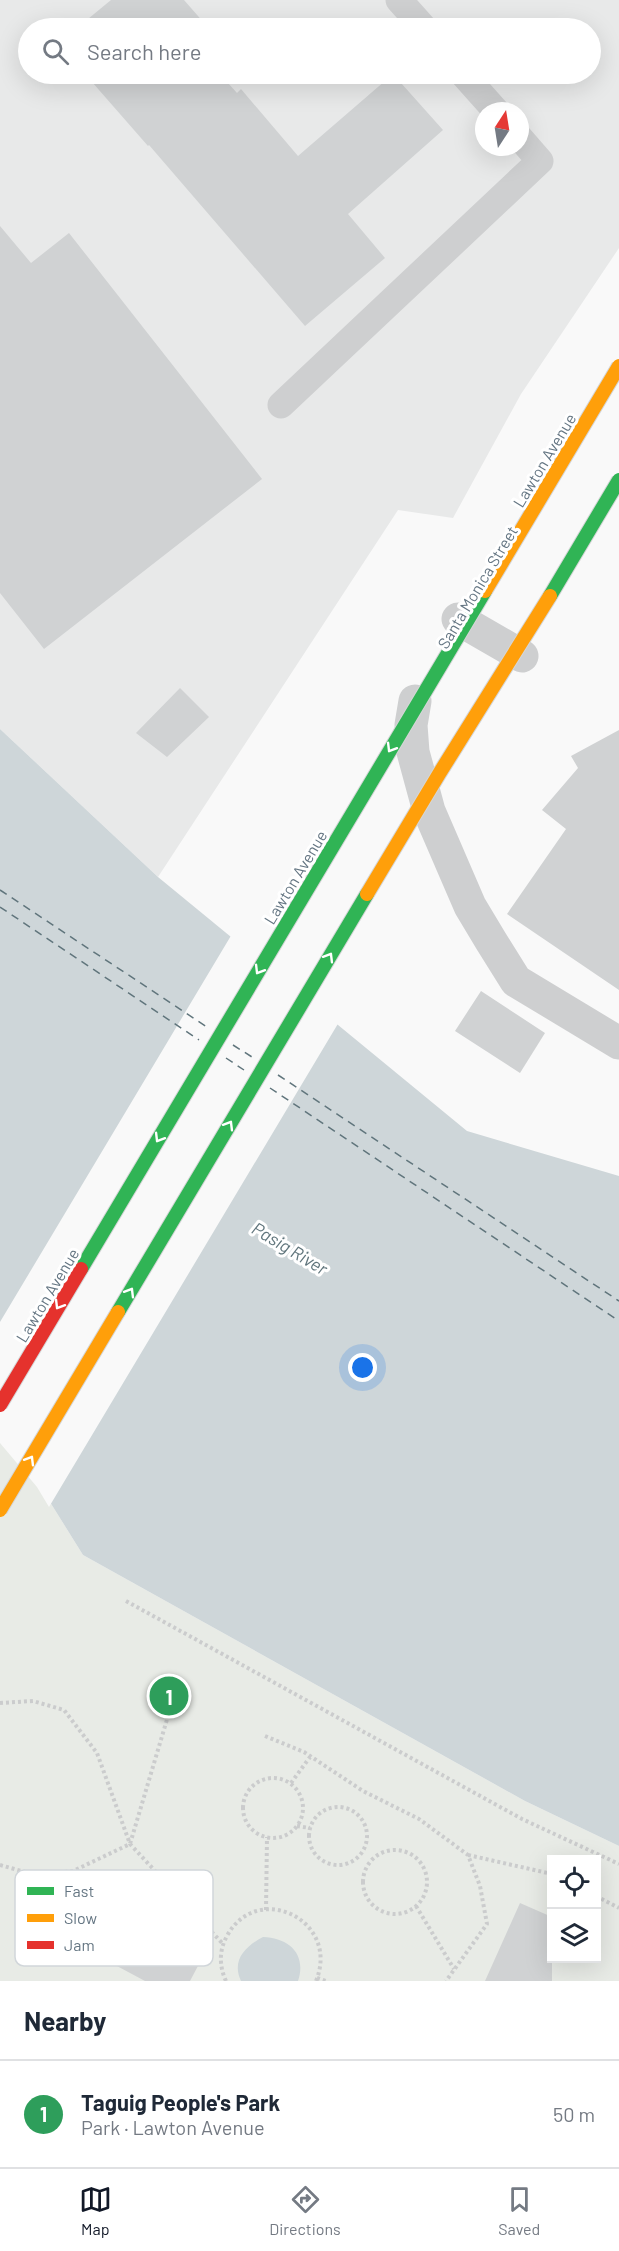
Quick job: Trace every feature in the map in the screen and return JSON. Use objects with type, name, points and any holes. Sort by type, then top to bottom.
[{"type":"main road","name":"Lawton Avenue","points":[[0,1405],[619,366]]},
{"type":"main road","points":[[0,1510],[438,774],[579,549],[619,480]]},
{"type":"street","name":"Santa Monica Street","points":[[619,397],[582,416],[572,429],[421,683],[411,725],[412,752],[429,811],[470,906],[516,981],[619,1042]]},
{"type":"street","points":[[429,811],[619,492]]},
{"type":"street","points":[[459,619],[522,656]]},
{"type":"lane","points":[[399,0],[415,18]]},
{"type":"lane","points":[[472,84],[488,102]]},
{"type":"lane","points":[[281,405],[540,161],[529,148]]},
{"type":"path","points":[[126,1601],[522,1819],[619,1864]]},
{"type":"path","points":[[0,1703],[33,1701],[64,1710],[97,1753],[129,1844],[153,1870]]},
{"type":"path","points":[[75,1870],[129,1844],[171,1706],[182,1710]]},
{"type":"path","points":[[265,1736],[310,1757],[363,1791],[419,1819],[468,1855],[547,1873]]},
{"type":"path","points":[[291,1783],[310,1757]]},
{"type":"path","points":[[271,1778],[291,1783],[302,1799],[302,1817],[297,1826],[282,1837],[267,1837],[254,1832],[243,1815],[246,1794],[252,1786],[261,1780],[271,1778]]},
{"type":"path","points":[[329,1808],[348,1808],[356,1812],[367,1828],[368,1837],[362,1854],[355,1861],[335,1866],[317,1857],[309,1839],[310,1828],[320,1812],[329,1808]]},
{"type":"path","points":[[297,1826],[310,1828]]},
{"type":"path","points":[[266,1910],[267,1837]]},
{"type":"path","points":[[397,1850],[408,1852],[416,1857],[427,1874],[427,1885],[416,1906],[401,1913],[391,1913],[372,1903],[363,1883],[371,1861],[387,1851],[397,1850]]},
{"type":"path","points":[[362,1854],[371,1861]]},
{"type":"path","points":[[446,1981],[487,1924],[480,1886],[468,1855]]},
{"type":"path","points":[[0,1865],[18,1870]]},
{"type":"path","points":[[601,1898],[619,1908]]},
{"type":"path","points":[[416,1906],[454,1969]]},
{"type":"path","points":[[226,1981],[220,1960],[223,1944],[231,1929],[244,1917],[276,1909],[292,1914],[306,1923],[316,1937],[321,1954],[316,1979],[326,1981]]},
{"type":"path","points":[[213,1933],[223,1944]]},
{"type":"shaded area","points":[[0,0],[619,0],[619,248],[521,394],[453,518],[398,510],[158,877],[0,729]]},
{"type":"shaded area","points":[[0,1438],[40,1486],[83,1555],[525,1801],[619,1846],[619,1981],[0,1981]]},
{"type":"water","name":"Pasig River","points":[[0,729],[158,877],[467,1131],[619,1176],[619,1846],[525,1801],[83,1555],[40,1486],[0,1438]]},
{"type":"water","points":[[263,1937],[281,1940],[294,1949],[300,1963],[298,1981],[241,1981],[238,1973],[239,1960],[246,1949]]},
{"type":"pier","points":[[232,934],[339,1022],[49,1507],[37,1487],[0,1443],[0,1322]]},
{"type":"building","points":[[111,0],[184,0],[200,18],[89,18]]},
{"type":"building","points":[[94,84],[229,84],[237,93],[241,89],[298,156],[381,84],[402,84],[443,130],[348,214],[385,258],[305,326]]},
{"type":"building","points":[[0,226],[31,263],[69,233],[262,479],[44,649],[0,593]]},
{"type":"building","points":[[180,688],[209,717],[167,757],[136,733]]},
{"type":"building","points":[[619,730],[619,990],[507,914],[566,829],[542,810],[578,768],[571,756]]},
{"type":"building","points":[[481,991],[545,1033],[520,1073],[455,1031]]},
{"type":"building","points":[[520,1903],[547,1915],[547,1963],[552,1963],[552,1981],[485,1981]]},
{"type":"building","points":[[117,1966],[198,1966],[190,1981],[145,1981]]},
{"type":"ferry route","points":[[0,890],[207,1027]]},
{"type":"ferry route","points":[[0,907],[199,1040]]},
{"type":"ferry route","points":[[233,1045],[252,1057]]},
{"type":"ferry route","points":[[226,1058],[244,1070]]},
{"type":"ferry route","points":[[278,1075],[619,1301]]},
{"type":"ferry route","points":[[270,1088],[619,1321]]},
{"type":"traffic: fast","points":[[550,596],[619,480]]},
{"type":"traffic: fast","points":[[81,1269],[485,591]]},
{"type":"traffic: fast","points":[[118,1312],[367,894]]},
{"type":"traffic: slow","points":[[485,591],[619,366]]},
{"type":"traffic: slow","points":[[367,894],[550,596]]},
{"type":"traffic: slow","points":[[0,1510],[118,1312]]},
{"type":"traffic: jam","points":[[0,1405],[81,1269]]},
{"type":"place","name":"Taguig People's Park","points":[[169,1696]]}]
